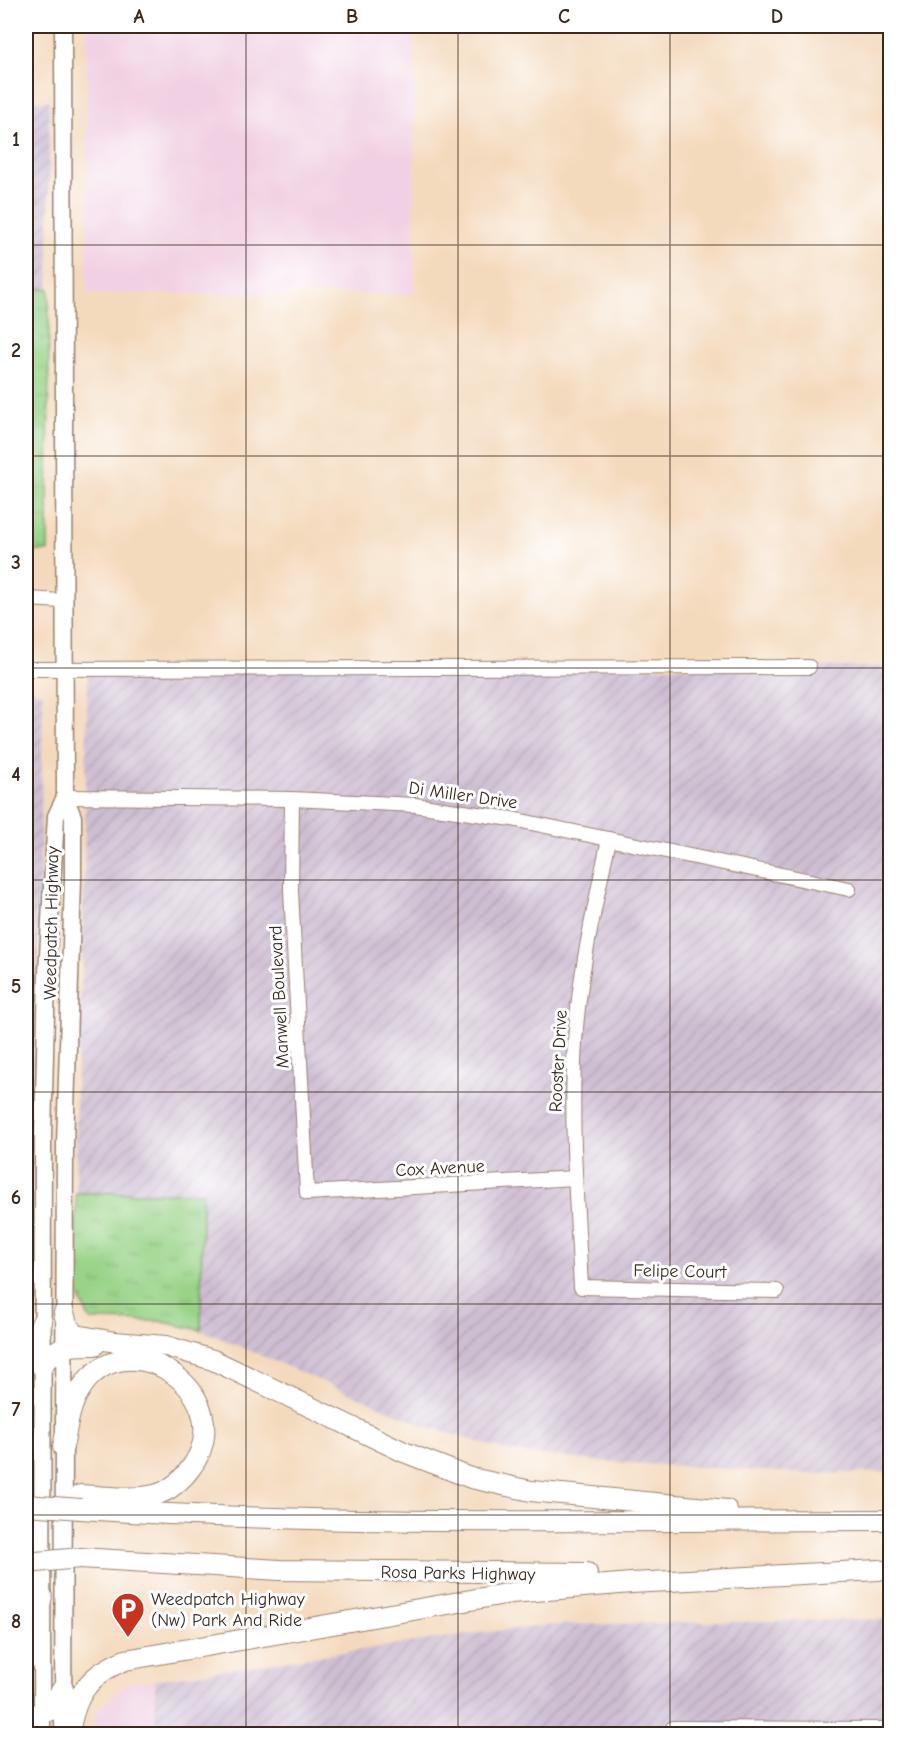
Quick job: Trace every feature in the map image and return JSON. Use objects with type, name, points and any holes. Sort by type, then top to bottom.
[{"type":"highway","points":[[64,1313],[76,1335],[115,1342],[166,1346],[213,1360],[404,1452],[471,1478],[531,1491],[724,1509],[773,1520]]},
{"type":"highway","points":[[34,1365],[42,1322]]},
{"type":"highway","points":[[34,1365],[52,1351],[63,1347],[115,1342]]},
{"type":"highway","points":[[26,1505],[150,1496],[175,1485],[193,1466],[202,1442],[203,1429],[198,1403],[184,1381],[162,1366],[137,1360],[110,1365],[97,1371],[81,1388],[69,1418],[63,1448]]},
{"type":"highway","points":[[26,1495],[239,1518],[448,1523],[891,1520]]},
{"type":"highway","name":"Rosa Parks Highway","points":[[26,1555],[279,1570],[400,1573],[885,1570]]},
{"type":"highway","points":[[26,1563],[80,1558]]},
{"type":"highway","points":[[69,1734],[73,1712],[85,1687],[103,1669],[125,1660],[511,1593],[630,1582],[885,1570]]},
{"type":"highway","points":[[26,1660],[42,1596]]},
{"type":"highway","points":[[34,1716],[54,1706],[63,1688]]},
{"type":"highway","points":[[26,1730],[31,1734]]},
{"type":"main road","name":"Weedpatch Highway","points":[[63,26],[65,797],[73,817],[66,1084],[63,1347],[63,1734]]},
{"type":"main road","name":"Weedpatch Highway","points":[[42,1322],[34,1277],[47,973],[56,816],[65,797]]},
{"type":"main road","points":[[34,1365],[42,1596],[34,1716],[42,1734]]},
{"type":"street","points":[[26,600],[63,601]]},
{"type":"street","points":[[26,669],[809,667]]},
{"type":"street","name":"Di Miller Drive","points":[[65,797],[365,801],[464,811],[849,889]]},
{"type":"street","name":"Manwell Boulevard","points":[[292,799],[291,891],[307,1193]]},
{"type":"street","name":"Rooster Drive","points":[[581,1287],[575,1178],[573,1086],[575,1039],[587,947],[609,840]]},
{"type":"street","name":"Cox Avenue","points":[[307,1193],[575,1178]]},
{"type":"street","name":"Felipe Court","points":[[581,1287],[777,1291]]},
{"type":"street","points":[[669,1734],[674,1728],[891,1729]]},
{"type":"shaded area","points":[[87,26],[414,26],[414,294],[87,294]]},
{"type":"shaded area","points":[[26,101],[49,101],[49,289],[26,289]]},
{"type":"shaded area","points":[[890,667],[890,1472],[809,1474],[597,1461],[511,1452],[431,1428],[201,1330],[201,1193],[76,1193],[76,1085],[82,969],[88,668]]},
{"type":"shaded area","points":[[26,687],[43,694],[34,1256],[26,1260]]},
{"type":"shaded area","points":[[890,1619],[890,1734],[156,1734],[155,1680],[462,1635],[552,1625]]},
{"type":"shaded area","points":[[155,1680],[156,1734],[90,1734],[98,1709],[127,1684]]},
{"type":"green space","points":[[26,289],[49,289],[48,551],[26,551]]},
{"type":"green space","points":[[76,1193],[202,1193],[201,1330],[158,1321],[90,1320],[75,1287]]},
{"type":"place","name":"Weedpatch Highway (Nw) Park And Ride","points":[[128,1638]]}]
